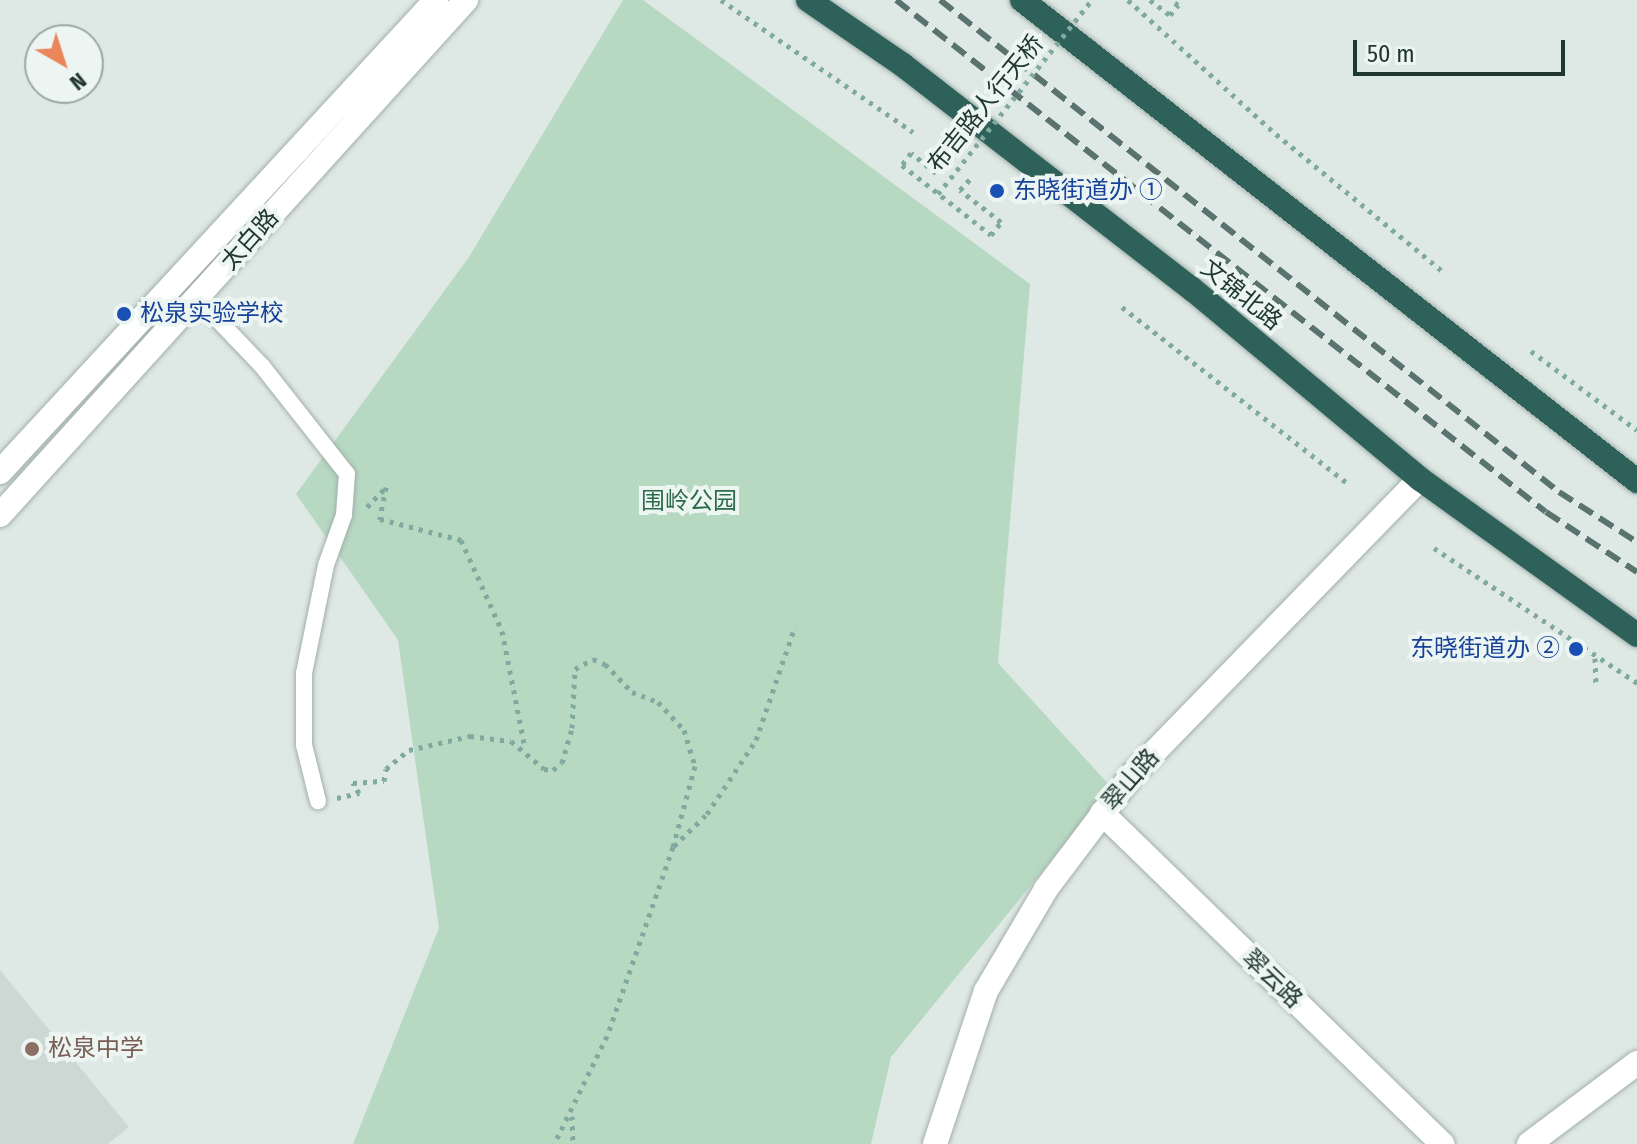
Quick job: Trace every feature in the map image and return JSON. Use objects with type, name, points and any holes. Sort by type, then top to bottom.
[{"type":"highway","name":"文锦北路","points":[[808,0],[903,65],[1179,280],[1420,479],[1637,635]]},
{"type":"highway","points":[[1022,0],[1637,481]]},
{"type":"street","name":"太白路","points":[[0,472],[436,0]]},
{"type":"street","name":"太白路","points":[[0,515],[466,0]]},
{"type":"street","name":"翠山路","points":[[935,1144],[986,991],[1046,889],[1131,776],[1420,479]]},
{"type":"street","name":"翠云路","points":[[1102,813],[1442,1144]]},
{"type":"street","points":[[1529,1144],[1637,1063]]},
{"type":"lane","points":[[197,298],[262,366],[347,474],[344,515],[326,565],[304,673],[304,745],[318,801]]},
{"type":"path","points":[[721,0],[913,132]]},
{"type":"path","name":"布吉路人行天桥","points":[[938,194],[1092,0]]},
{"type":"path","points":[[1128,0],[1276,134],[1446,274]]},
{"type":"path","points":[[1150,0],[1170,15],[1178,5],[1171,0]]},
{"type":"path","points":[[948,159],[936,173],[911,153],[902,165],[991,235],[1001,222],[960,190],[971,178]]},
{"type":"path","points":[[1122,307],[1350,485]]},
{"type":"path","points":[[1531,351],[1637,430]]},
{"type":"path","points":[[380,519],[461,540],[502,631],[525,749]]},
{"type":"path","points":[[1434,548],[1637,683]]},
{"type":"path","points":[[673,847],[707,814],[756,740],[795,627]]},
{"type":"path","points":[[1595,657],[1596,687]]},
{"type":"path","points":[[318,801],[359,793],[353,783],[384,781],[386,769],[409,750],[429,742],[483,735],[525,749],[544,769],[558,767],[572,728],[575,669],[593,659],[605,664],[632,692],[658,702],[684,730],[695,766],[673,847],[607,1036],[572,1115],[554,1144]]},
{"type":"path","points":[[572,1115],[573,1144]]},
{"type":"shaded area","name":"松泉中学","points":[[0,970],[129,1127],[108,1144],[0,1144]]},
{"type":"green space","name":"围岭公园","points":[[623,0],[643,0],[1030,284],[998,663],[1111,787],[891,1057],[871,1144],[353,1144],[439,928],[398,640],[296,494],[469,257]]},
{"type":"railway","points":[[896,0],[1546,512],[1637,572]]},
{"type":"railway","points":[[940,0],[1559,492],[1637,542]]},
{"type":"place","name":"东晓街道办 ①","points":[[997,191]]},
{"type":"place","name":"松泉实验学校","points":[[124,314]]},
{"type":"place","name":"东晓街道办 ②","points":[[1576,649]]},
{"type":"place","name":"松泉中学","points":[[32,1049]]}]
